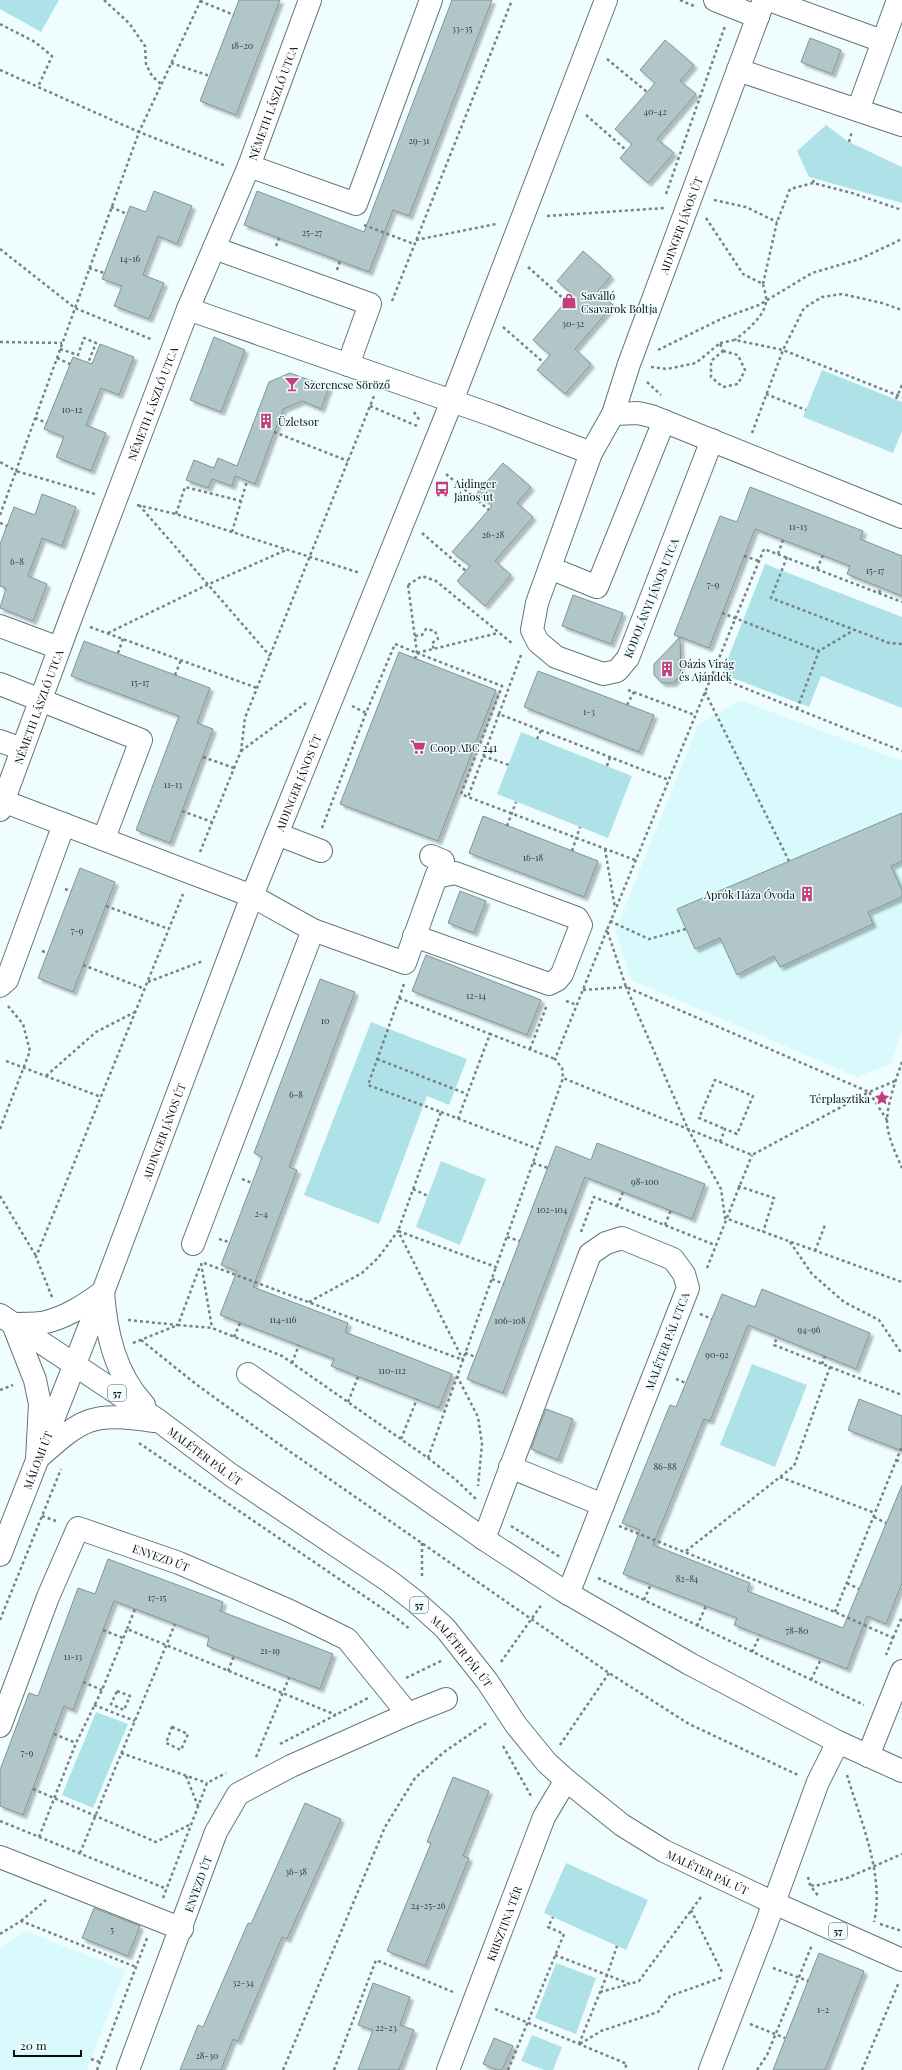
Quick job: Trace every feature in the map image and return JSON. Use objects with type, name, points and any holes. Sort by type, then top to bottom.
[{"type":"street","name":"NÉMETH LÁSZLÓ UTCA","points":[[2,805],[59,648],[188,309],[247,170],[310,0]]},
{"type":"street","points":[[247,170],[356,204],[431,0]]},
{"type":"street","name":"AIDINGER JÁNOS ÚT","points":[[75,1366],[252,896],[286,838],[606,0]]},
{"type":"street","points":[[858,110],[898,0]]},
{"type":"street","points":[[707,4],[763,6],[882,41]]},
{"type":"street","name":"AIDINGER JÁNOS ÚT","points":[[538,642],[532,630],[537,603],[591,453],[613,414],[689,203],[763,6]]},
{"type":"street","points":[[738,70],[902,125]]},
{"type":"street","points":[[214,248],[370,304],[348,364]]},
{"type":"street","points":[[188,309],[452,401],[591,453]]},
{"type":"street","points":[[613,414],[664,410],[712,440],[902,517]]},
{"type":"street","points":[[550,568],[597,587],[664,410]]},
{"type":"street","name":"KODOLÁNYI JÁNOS UTCA","points":[[538,642],[556,657],[603,674],[617,671],[628,658],[712,440]]},
{"type":"street","points":[[0,626],[59,648]]},
{"type":"street","points":[[0,684],[140,740],[104,838]]},
{"type":"street","points":[[0,741],[22,749]]},
{"type":"street","points":[[2,805],[104,838],[252,896],[313,930],[405,963],[443,861],[431,856]]},
{"type":"street","points":[[2,994],[64,824]]},
{"type":"street","points":[[286,838],[321,851]]},
{"type":"street","points":[[414,936],[549,984],[557,980],[562,974],[581,925],[577,918],[455,873],[436,877]]},
{"type":"street","points":[[199,1254],[313,930]]},
{"type":"street","name":"MALÉTER PÁL UTCA","points":[[484,1539],[590,1254],[606,1242],[622,1238],[646,1246],[673,1259],[684,1274],[688,1288],[603,1505],[561,1590]]},
{"type":"street","points":[[37,1459],[40,1404],[35,1380],[7,1320],[42,1323],[80,1308],[103,1292]]},
{"type":"street","points":[[103,1292],[105,1323],[117,1362],[133,1393],[159,1421]]},
{"type":"street","name":"MALÉTER PÁL ÚT","points":[[7,1320],[159,1421],[231,1474],[389,1581],[445,1628],[506,1708],[516,1725],[547,1763],[622,1825],[664,1851],[774,1903],[901,1970]]},
{"type":"street","name":"MÁLOMI ÚT","points":[[0,1555],[75,1366]]},
{"type":"street","points":[[248,1374],[484,1539],[561,1590],[690,1664],[843,1744],[902,1771]]},
{"type":"street","points":[[37,1459],[77,1426],[88,1420],[120,1416],[159,1421]]},
{"type":"street","points":[[510,1468],[603,1505]]},
{"type":"street","name":"ENYEZD ÚT","points":[[0,1726],[48,1597],[78,1528],[179,1563],[290,1611],[347,1639],[408,1714]]},
{"type":"street","points":[[868,1756],[902,1671]]},
{"type":"street","name":"ENYEZD ÚT","points":[[128,2070],[182,1929],[216,1832],[238,1794],[290,1766],[408,1714],[446,1699]]},
{"type":"street","points":[[710,2070],[774,1903],[818,1782],[843,1744]]},
{"type":"street","name":"KRISZTINA TÉR","points":[[448,2070],[544,1817],[566,1780]]},
{"type":"street","points":[[0,1857],[182,1929]]},
{"type":"path","points":[[104,0],[129,23],[145,46],[146,64],[152,76],[161,84]]},
{"type":"path","points":[[0,515],[138,132],[200,0],[234,15]]},
{"type":"path","points":[[390,305],[512,0]]},
{"type":"path","points":[[680,0],[707,4]]},
{"type":"path","points":[[664,200],[727,19]]},
{"type":"path","points":[[0,24],[35,42],[52,56],[38,87]]},
{"type":"path","points":[[607,59],[647,92]]},
{"type":"path","points":[[171,62],[210,76]]},
{"type":"path","points":[[0,70],[138,132],[247,170]]},
{"type":"path","points":[[584,114],[626,150]]},
{"type":"path","points":[[812,183],[814,178]]},
{"type":"path","points":[[734,340],[748,328],[764,309],[767,301],[763,284],[777,222],[790,189],[812,183],[852,193],[902,210]]},
{"type":"path","points":[[689,203],[743,274],[763,284]]},
{"type":"path","points":[[542,216],[662,207],[689,203],[746,207],[777,222]]},
{"type":"path","points":[[111,207],[127,214]]},
{"type":"path","points":[[659,214],[662,207]]},
{"type":"path","points":[[416,240],[503,223]]},
{"type":"path","points":[[630,364],[723,318],[759,306],[812,274],[860,259],[902,239]]},
{"type":"path","points":[[0,249],[75,308],[174,349]]},
{"type":"path","points":[[89,268],[104,273]]},
{"type":"path","points":[[532,271],[566,301]]},
{"type":"path","points":[[752,433],[783,350],[804,308],[822,296],[842,294],[902,310]]},
{"type":"path","points":[[386,295],[393,298]]},
{"type":"path","points":[[507,329],[543,362]]},
{"type":"path","points":[[60,349],[78,355],[84,338],[96,342],[88,363]]},
{"type":"path","points":[[630,364],[667,369],[696,363],[720,343],[734,340],[783,350],[902,397]]},
{"type":"path","points":[[0,342],[62,343]]},
{"type":"path","points":[[720,343],[723,351]]},
{"type":"path","points":[[723,351],[738,355],[745,370],[738,384],[723,387],[711,377],[711,361],[723,351]]},
{"type":"path","points":[[57,358],[70,364]]},
{"type":"path","points":[[630,364],[664,410]]},
{"type":"path","points":[[896,399],[902,384]]},
{"type":"path","points":[[766,394],[806,410]]},
{"type":"path","points":[[370,406],[439,435]]},
{"type":"path","points":[[35,418],[47,423]]},
{"type":"path","points":[[745,430],[759,436]]},
{"type":"path","points":[[274,432],[348,461]]},
{"type":"path","points":[[0,462],[16,471],[116,500],[176,514],[365,575]]},
{"type":"path","points":[[232,532],[247,481]]},
{"type":"path","points":[[454,481],[489,510]]},
{"type":"path","points":[[176,514],[185,487],[241,501]]},
{"type":"path","points":[[139,505],[270,656]]},
{"type":"path","points":[[0,523],[7,526]]},
{"type":"path","points":[[424,535],[466,571]]},
{"type":"path","points":[[778,554],[783,540]]},
{"type":"path","points":[[555,1059],[610,921],[764,549],[902,602]]},
{"type":"path","points":[[108,633],[208,584],[287,550]]},
{"type":"path","points":[[817,569],[823,555]]},
{"type":"path","points":[[744,556],[759,561]]},
{"type":"path","points":[[787,557],[771,598],[889,643],[902,644]]},
{"type":"path","points":[[415,659],[417,653],[408,585],[422,576],[436,580],[516,647]]},
{"type":"path","points":[[879,593],[881,588]]},
{"type":"path","points":[[722,613],[819,651]]},
{"type":"path","points":[[70,620],[257,688]]},
{"type":"path","points":[[415,636],[422,635],[426,629],[434,631],[438,639],[432,643],[434,650]]},
{"type":"path","points":[[797,709],[819,651],[854,630]]},
{"type":"path","points":[[417,653],[498,633]]},
{"type":"path","points":[[118,653],[123,639]]},
{"type":"path","points":[[286,838],[301,831],[312,833],[323,828],[366,713],[395,644],[502,686],[461,794],[635,860]]},
{"type":"path","points":[[175,675],[181,660]]},
{"type":"path","points":[[712,675],[902,751]]},
{"type":"path","points":[[705,691],[789,861]]},
{"type":"path","points":[[628,705],[634,692]]},
{"type":"path","points":[[354,699],[351,706],[366,713]]},
{"type":"path","points":[[241,751],[309,700]]},
{"type":"path","points":[[468,797],[499,714],[669,780]]},
{"type":"path","points":[[537,739],[541,730]]},
{"type":"path","points":[[203,756],[234,768]]},
{"type":"path","points":[[483,756],[508,765]]},
{"type":"path","points":[[607,766],[610,757]]},
{"type":"path","points":[[507,826],[516,802]]},
{"type":"path","points":[[182,811],[212,822]]},
{"type":"path","points":[[572,851],[580,827]]},
{"type":"path","points":[[605,849],[615,909]]},
{"type":"path","points":[[106,906],[169,930]]},
{"type":"path","points":[[610,921],[649,939],[686,929]]},
{"type":"path","points":[[607,930],[626,987],[688,1129],[721,1189],[725,1218]]},
{"type":"path","points":[[148,982],[232,950]]},
{"type":"path","points":[[83,965],[145,989]]},
{"type":"path","points":[[397,980],[404,983],[368,1085],[538,1149]]},
{"type":"path","points":[[583,990],[626,987],[869,1092],[887,1120],[894,1148],[902,1168]]},
{"type":"path","points":[[0,1129],[30,1051],[23,1024],[2,994]]},
{"type":"path","points":[[399,998],[555,1059],[562,1068],[563,1078],[428,1458]]},
{"type":"path","points":[[530,1049],[548,1002]]},
{"type":"path","points":[[46,1076],[96,1032],[136,1011]]},
{"type":"path","points":[[458,1119],[490,1034]]},
{"type":"path","points":[[377,1059],[467,1094]]},
{"type":"path","points":[[6,1061],[102,1097]]},
{"type":"path","points":[[887,1120],[895,1081],[902,1062]]},
{"type":"path","points":[[563,1078],[752,1155]]},
{"type":"path","points":[[715,1080],[753,1096],[737,1134],[725,1129],[699,1118],[715,1080]]},
{"type":"path","points":[[704,1274],[725,1218],[752,1155],[869,1092],[895,1081]]},
{"type":"path","points":[[309,1302],[362,1273],[378,1258],[398,1231],[441,1112]]},
{"type":"path","points":[[720,1142],[725,1129]]},
{"type":"path","points":[[533,1163],[548,1168]]},
{"type":"path","points":[[245,1180],[252,1183]]},
{"type":"path","points":[[738,1186],[774,1198],[763,1232]]},
{"type":"path","points":[[413,1189],[428,1196]]},
{"type":"path","points":[[617,1206],[623,1192]]},
{"type":"path","points":[[0,1196],[36,1257]]},
{"type":"path","points":[[665,1225],[671,1210]]},
{"type":"path","points":[[725,1218],[902,1282]]},
{"type":"path","points":[[815,1251],[825,1225]]},
{"type":"path","points":[[398,1231],[496,1266]]},
{"type":"path","points":[[398,1231],[463,1360]]},
{"type":"path","points":[[507,1237],[520,1241]]},
{"type":"path","points":[[221,1240],[230,1242]]},
{"type":"path","points":[[790,1241],[812,1274],[844,1302],[879,1320],[902,1354]]},
{"type":"path","points":[[199,1254],[309,1302],[463,1360]]},
{"type":"path","points":[[178,1325],[199,1254]]},
{"type":"path","points":[[199,1254],[212,1328]]},
{"type":"path","points":[[492,1279],[504,1284]]},
{"type":"path","points":[[234,1337],[240,1323]]},
{"type":"path","points":[[778,1337],[774,1345],[902,1395]]},
{"type":"path","points":[[141,1340],[197,1385],[531,1620],[609,1673],[689,1724],[806,1780],[818,1782]]},
{"type":"path","points":[[292,1363],[299,1346]]},
{"type":"path","points":[[466,1353],[476,1357]]},
{"type":"path","points":[[822,1364],[825,1356]]},
{"type":"path","points":[[685,1552],[794,1466],[830,1367]]},
{"type":"path","points":[[457,1376],[478,1417],[482,1444],[480,1475]]},
{"type":"path","points":[[348,1402],[358,1377]]},
{"type":"path","points":[[0,1390],[13,1385]]},
{"type":"path","points":[[401,1439],[417,1400]]},
{"type":"path","points":[[136,1441],[389,1612],[412,1631]]},
{"type":"path","points":[[835,1612],[902,1446]]},
{"type":"path","points":[[896,1460],[902,1462]]},
{"type":"path","points":[[780,1477],[875,1513]]},
{"type":"path","points":[[874,1517],[886,1523]]},
{"type":"path","points":[[618,1526],[835,1612],[893,1638]]},
{"type":"path","points":[[591,1575],[863,1706],[866,1699]]},
{"type":"path","points":[[847,1583],[859,1589]]},
{"type":"path","points":[[644,1600],[651,1584]]},
{"type":"path","points":[[486,1681],[531,1620],[561,1590]]},
{"type":"path","points":[[698,1626],[706,1606]]},
{"type":"path","points":[[39,1837],[76,1743],[102,1690],[135,1609]]},
{"type":"path","points":[[884,1658],[902,1617]]},
{"type":"path","points":[[80,1854],[175,1624]]},
{"type":"path","points":[[103,1630],[123,1638]]},
{"type":"path","points":[[126,1630],[336,1715]]},
{"type":"path","points":[[752,1652],[760,1636]]},
{"type":"path","points":[[439,1654],[449,1664]]},
{"type":"path","points":[[228,1671],[234,1656]]},
{"type":"path","points":[[811,1680],[821,1659]]},
{"type":"path","points":[[547,1763],[609,1673]]},
{"type":"path","points":[[256,1757],[289,1678]]},
{"type":"path","points":[[83,1682],[102,1690]]},
{"type":"path","points":[[117,1691],[130,1696],[124,1710],[111,1704],[117,1691]]},
{"type":"path","points":[[94,1705],[135,1721]]},
{"type":"path","points":[[283,2070],[385,1827],[415,1778],[444,1752],[506,1708]]},
{"type":"path","points":[[485,1716],[492,1729]]},
{"type":"path","points":[[172,1727],[188,1734],[181,1750],[166,1743],[172,1727]]},
{"type":"path","points":[[54,1734],[76,1743]]},
{"type":"path","points":[[500,1742],[530,1792],[531,1799]]},
{"type":"path","points":[[843,1744],[842,1759],[874,1866],[878,1907],[874,1922]]},
{"type":"path","points":[[121,1753],[207,1783]]},
{"type":"path","points":[[108,1771],[113,1773]]},
{"type":"path","points":[[186,1776],[198,1806]]},
{"type":"path","points":[[33,1789],[156,1842],[191,1824]]},
{"type":"path","points":[[0,1821],[167,1889]]},
{"type":"path","points":[[810,1884],[815,1886],[847,1878],[902,1854]]},
{"type":"path","points":[[807,1876],[817,1896],[823,1900]]},
{"type":"path","points":[[0,1934],[21,1921],[66,1883]]},
{"type":"path","points":[[600,1992],[639,1981],[701,1897]]},
{"type":"path","points":[[579,2044],[601,2031],[658,2012],[670,1996],[724,1977],[691,1910]]},
{"type":"path","points":[[508,2070],[564,1934],[548,1927],[553,1917]]},
{"type":"path","points":[[867,1920],[902,1931]]},
{"type":"path","points":[[21,1921],[136,1967]]},
{"type":"path","points":[[757,2070],[767,2055],[812,1944]]},
{"type":"path","points":[[579,2044],[617,1946]]},
{"type":"path","points":[[556,1955],[630,1984]]},
{"type":"path","points":[[97,2070],[140,1958]]},
{"type":"path","points":[[334,2070],[376,1960],[627,2064],[624,2070]]},
{"type":"path","points":[[752,1960],[808,1981]]},
{"type":"path","points":[[862,2070],[901,1970]]},
{"type":"path","points":[[730,2016],[785,2038]]},
{"type":"path","points":[[91,2059],[100,2062]]},
{"type":"shaded area","points":[[0,0],[59,0],[41,32],[0,9]]},
{"type":"shaded area","points":[[826,125],[849,142],[902,167],[902,203],[809,177],[797,151]]},
{"type":"shaded area","points":[[822,370],[902,402],[902,431],[893,453],[803,417]]},
{"type":"shaded area","points":[[765,564],[902,617],[902,708],[821,676],[809,707],[722,674]]},
{"type":"shaded area","points":[[740,700],[902,761],[902,1031],[891,1064],[857,1077],[631,980],[615,931],[698,725]]},
{"type":"shaded area","points":[[521,732],[632,776],[608,838],[497,794]]},
{"type":"shaded area","points":[[371,1022],[467,1059],[449,1105],[427,1096],[379,1224],[304,1195]]},
{"type":"shaded area","points":[[441,1161],[486,1179],[460,1245],[416,1227]]},
{"type":"shaded area","points":[[752,1364],[807,1385],[775,1467],[720,1445]]},
{"type":"shaded area","points":[[96,1712],[128,1724],[93,1808],[62,1795]]},
{"type":"shaded area","points":[[566,1863],[648,1900],[626,1950],[544,1913]]},
{"type":"shaded area","points":[[26,1931],[125,1970],[87,2070],[0,2070],[0,1947]]},
{"type":"shaded area","points":[[556,1963],[596,1978],[576,2034],[535,2018]]},
{"type":"shaded area","points":[[532,2035],[562,2047],[553,2070],[544,2070],[521,2061]]},
{"type":"building","points":[[239,0],[280,0],[236,115],[200,101]]},
{"type":"building","points":[[452,0],[492,0],[409,216],[393,210],[369,272],[244,225],[257,191],[364,232]]},
{"type":"building","points":[[810,38],[841,50],[832,74],[801,62]]},
{"type":"building","points":[[665,40],[694,65],[680,81],[696,94],[657,139],[674,153],[648,183],[620,158],[632,144],[615,129],[655,83],[640,70]]},
{"type":"building","points":[[154,191],[192,206],[177,244],[158,236],[143,275],[164,283],[149,319],[114,306],[122,286],[102,279],[130,206],[146,212]]},
{"type":"building","points":[[583,251],[611,276],[598,291],[613,305],[575,349],[591,364],[565,394],[537,370],[550,355],[533,340],[572,294],[557,281]]},
{"type":"building","points":[[214,337],[245,350],[221,412],[190,400]]},
{"type":"building","points":[[100,344],[134,357],[119,395],[101,388],[86,425],[106,433],[91,471],[56,457],[64,437],[44,429],[73,357],[92,364]]},
{"type":"building","name":"Üzletsor","points":[[290,373],[329,387],[321,409],[302,401],[283,409],[255,484],[235,476],[232,486],[212,479],[208,488],[186,480],[194,460],[214,468],[218,458],[237,466],[269,382]]},
{"type":"building","points":[[503,463],[531,487],[517,503],[533,517],[495,561],[511,575],[485,606],[457,581],[470,566],[452,552],[492,506],[477,493]]},
{"type":"building","points":[[750,487],[863,531],[860,539],[902,556],[902,596],[847,574],[850,566],[755,529],[709,648],[674,635],[720,516],[737,522]]},
{"type":"building","points":[[42,494],[76,507],[62,546],[42,538],[28,576],[47,584],[33,621],[0,608],[6,588],[0,586],[0,544],[14,507],[35,515]]},
{"type":"building","points":[[573,595],[623,613],[611,644],[562,626]]},
{"type":"building","name":"Oázis Virág és Ajándék","points":[[680,637],[681,675],[673,683],[662,683],[654,675],[654,664]]},
{"type":"building","points":[[84,641],[210,688],[197,723],[213,729],[170,843],[136,830],[179,716],[71,676]]},
{"type":"building","name":"Coop ABC 241","points":[[399,652],[496,690],[438,841],[340,804]]},
{"type":"building","points":[[538,671],[654,715],[639,752],[524,707]]},
{"type":"building","name":"Aprók Háza Óvoda","points":[[902,813],[902,861],[891,866],[902,890],[902,897],[868,912],[873,924],[780,967],[774,956],[737,975],[720,938],[695,949],[677,909]]},
{"type":"building","points":[[483,816],[598,861],[584,897],[469,853]]},
{"type":"building","points":[[80,868],[115,882],[73,992],[38,978]]},
{"type":"building","points":[[460,891],[486,901],[474,933],[448,923]]},
{"type":"building","points":[[426,955],[541,1000],[527,1035],[412,991]]},
{"type":"building","points":[[320,979],[355,992],[289,1167],[297,1170],[253,1287],[348,1323],[345,1332],[452,1374],[439,1408],[331,1366],[334,1359],[220,1315],[237,1271],[221,1265],[262,1157],[254,1153]]},
{"type":"building","points":[[597,1143],[705,1184],[692,1219],[585,1177],[503,1393],[467,1379],[556,1146],[591,1160]]},
{"type":"building","points":[[762,1289],[870,1333],[856,1369],[748,1325],[710,1421],[704,1419],[653,1545],[750,1583],[747,1591],[843,1628],[902,1485],[902,1583],[886,1624],[867,1616],[847,1669],[734,1625],[737,1618],[623,1574],[640,1530],[622,1523],[670,1405],[676,1407],[722,1294],[755,1307]]},
{"type":"building","points":[[859,1399],[902,1416],[902,1451],[848,1430]]},
{"type":"building","points":[[546,1409],[573,1419],[558,1460],[531,1449]]},
{"type":"building","points":[[108,1559],[223,1602],[220,1611],[333,1654],[320,1689],[207,1646],[209,1637],[114,1601],[73,1710],[64,1706],[23,1815],[0,1806],[0,1770],[29,1693],[38,1696],[78,1588],[95,1594]]},
{"type":"building","points":[[453,1777],[489,1791],[463,1856],[469,1858],[425,1966],[387,1951],[431,1843],[427,1842]]},
{"type":"building","points":[[305,1803],[341,1819],[287,1939],[282,1937],[238,2041],[233,2039],[221,2070],[180,2070],[198,2025],[203,2027],[248,1923],[251,1924]]},
{"type":"building","points":[[94,1908],[140,1926],[128,1956],[82,1938]]},
{"type":"building","points":[[819,1953],[864,1971],[825,2070],[773,2070]]},
{"type":"building","points":[[373,1983],[410,1997],[400,2025],[414,2030],[399,2070],[358,2070],[373,2030],[358,2025]]},
{"type":"building","points":[[494,2038],[513,2046],[502,2070],[497,2070],[483,2064]]},
{"type":"place","name":"Saválló Csavarok Boltja","points":[[569,301]]},
{"type":"place","name":"Szerencse Söröző","points":[[292,384]]},
{"type":"place","name":"Üzletsor","points":[[266,421]]},
{"type":"place","name":"Aidinger János út","points":[[442,489]]},
{"type":"place","name":"Oázis Virág és Ajándék","points":[[667,669]]},
{"type":"place","name":"Coop ABC 241","points":[[418,747]]},
{"type":"place","name":"Aprók Háza Óvoda","points":[[807,894]]},
{"type":"place","name":"Térplasztika","points":[[882,1098]]}]
